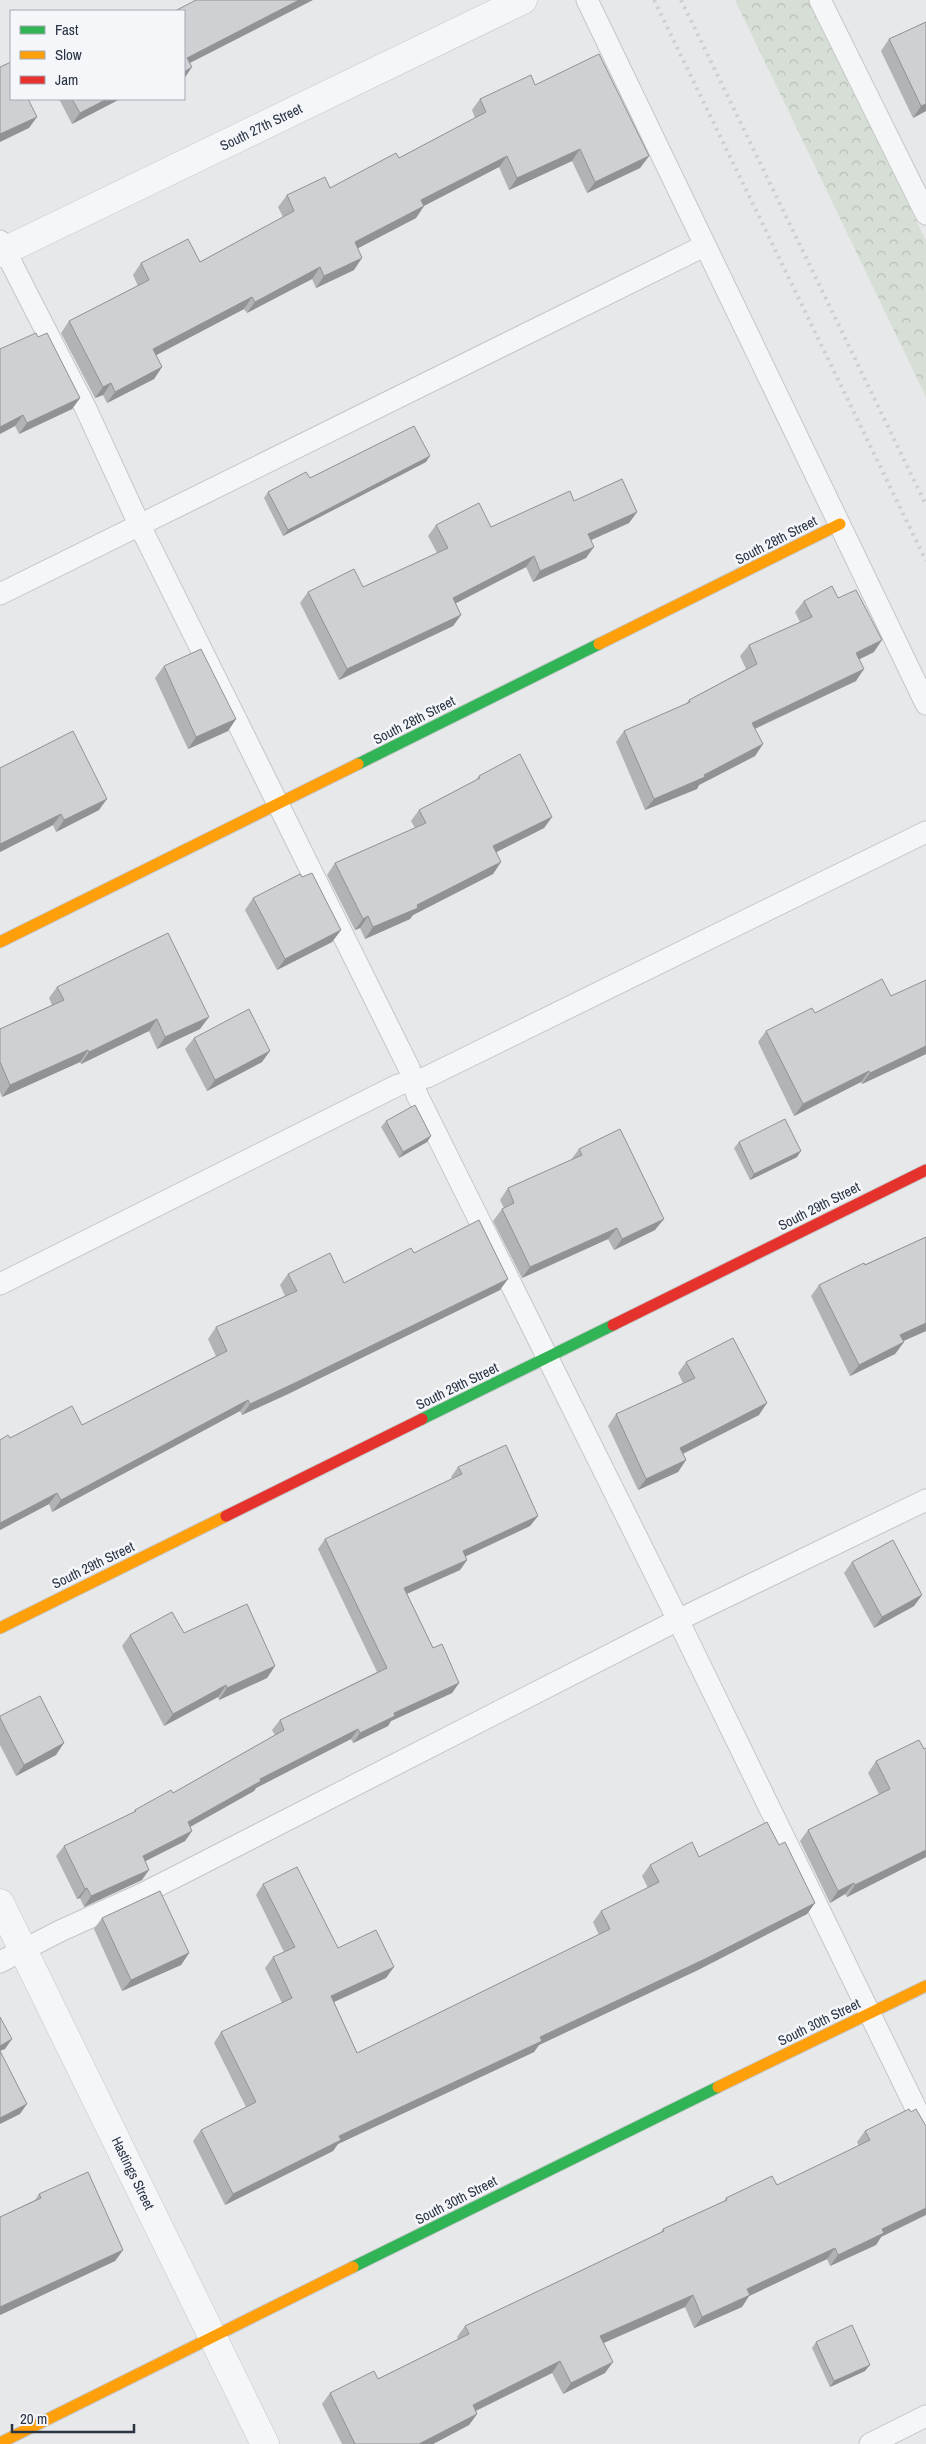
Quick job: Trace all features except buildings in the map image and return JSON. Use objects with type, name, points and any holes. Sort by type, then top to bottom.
[{"type":"street","name":"South 27th Street","points":[[2,248],[523,0]]},
{"type":"street","name":"South 28th Street","points":[[0,942],[840,524]]},
{"type":"street","name":"South 29th Street","points":[[0,1628],[926,1170]]},
{"type":"street","name":"Hastings Street","points":[[0,1903],[12,1956],[214,2338],[265,2444]]},
{"type":"street","name":"South 30th Street","points":[[0,2444],[553,2168],[926,1986]]},
{"type":"lane","points":[[587,0],[926,704]]},
{"type":"lane","points":[[820,0],[925,209]]},
{"type":"lane","points":[[0,594],[704,246]]},
{"type":"lane","points":[[2,248],[86,409],[139,524],[409,1068],[417,1095],[678,1620],[926,2129]]},
{"type":"lane","points":[[0,1284],[398,1085],[436,1073],[926,832]]},
{"type":"lane","points":[[12,1956],[60,1930],[142,1894],[678,1620],[926,1500]]},
{"type":"lane","points":[[870,2444],[926,2416]]},
{"type":"green space","points":[[735,0],[810,0],[926,241],[926,397]]},
{"type":"railway","points":[[654,0],[926,561]]},
{"type":"railway","points":[[681,0],[926,505]]},
{"type":"traffic: fast","points":[[358,764],[599,644]]},
{"type":"traffic: fast","points":[[422,1419],[613,1325]]},
{"type":"traffic: fast","points":[[353,2267],[718,2087]]},
{"type":"traffic: slow","points":[[599,644],[840,524]]},
{"type":"traffic: slow","points":[[0,942],[358,764]]},
{"type":"traffic: slow","points":[[0,1628],[226,1516]]},
{"type":"traffic: slow","points":[[718,2087],[926,1986]]},
{"type":"traffic: slow","points":[[0,2443],[353,2267]]},
{"type":"traffic: jam","points":[[613,1325],[926,1170]]},
{"type":"traffic: jam","points":[[226,1516],[422,1419]]}]
